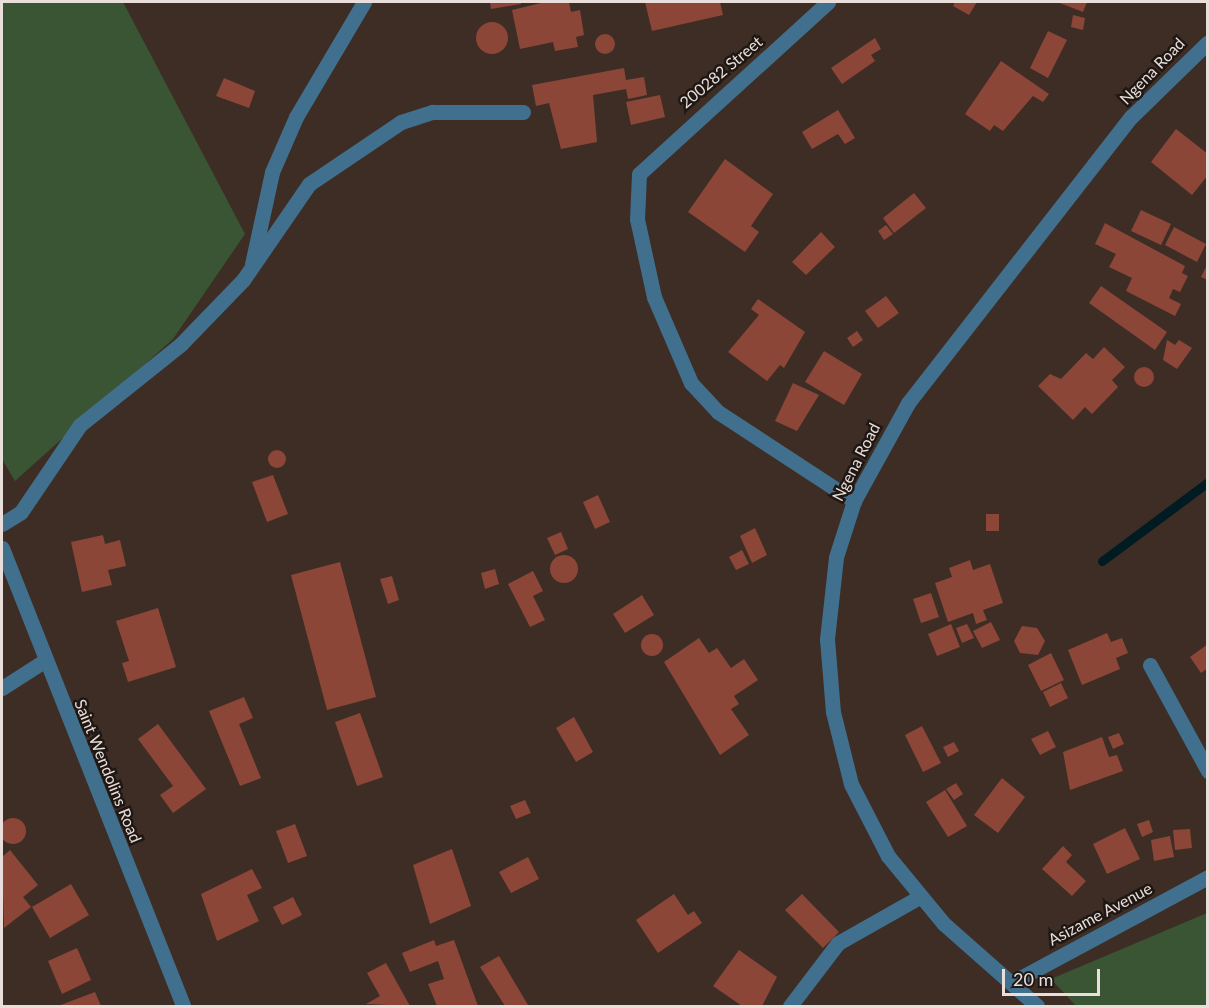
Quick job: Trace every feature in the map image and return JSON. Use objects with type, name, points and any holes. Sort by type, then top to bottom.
[{"type":"street","points":[[251,268],[272,172],[296,117],[364,2]]},
{"type":"street","name":"200282 Street","points":[[828,2],[639,174],[637,219],[654,297],[691,383],[718,412],[854,501]]},
{"type":"street","name":"Ngena Road","points":[[1037,1006],[921,896],[888,856],[851,784],[833,712],[826,639],[836,557],[854,501],[908,403],[1131,117],[1208,42]]},
{"type":"street","points":[[2,524],[21,512],[80,425],[181,344],[251,268],[309,184],[401,122],[432,112],[523,112]]},
{"type":"street","name":"Saint Wendolins Road","points":[[2,548],[44,661],[183,1006]]},
{"type":"street","points":[[2,688],[44,661]]},
{"type":"street","points":[[1150,665],[1208,771]]},
{"type":"street","name":"Asizame Avenue","points":[[1011,983],[1208,877]]},
{"type":"street","points":[[790,1006],[838,943],[921,896]]},
{"type":"green space","points":[[2,2],[123,2],[245,234],[173,339],[15,481],[2,459]]},
{"type":"green space","points":[[1207,913],[1207,1006],[1076,1006],[1051,979]]},
{"type":"building","points":[[490,2],[521,2],[521,4],[491,9]]},
{"type":"building","points":[[545,2],[569,2],[571,12],[580,10],[584,35],[576,37],[578,47],[555,51],[553,42],[520,49],[512,10]]},
{"type":"building","points":[[645,2],[720,2],[723,15],[652,31]]},
{"type":"building","points":[[955,2],[977,2],[969,15],[953,6]]},
{"type":"building","points":[[1057,2],[1087,2],[1083,12]]},
{"type":"building","points":[[1073,15],[1085,18],[1083,30],[1071,27]]},
{"type":"building","points":[[492,22],[503,27],[508,38],[503,49],[492,54],[481,49],[476,38],[481,27]]},
{"type":"building","points":[[1048,31],[1067,40],[1048,78],[1030,68]]},
{"type":"building","points":[[605,34],[612,37],[615,44],[612,51],[605,54],[598,51],[595,44],[598,37]]},
{"type":"building","points":[[875,38],[881,49],[871,55],[875,61],[842,84],[831,68]]},
{"type":"building","points":[[1001,61],[1049,94],[1043,102],[1033,96],[1003,131],[994,125],[990,131],[965,114]]},
{"type":"building","points":[[624,68],[626,80],[644,77],[647,95],[628,99],[626,89],[593,95],[597,142],[561,149],[549,103],[536,106],[532,85]]},
{"type":"building","points":[[224,78],[255,91],[249,108],[216,96]]},
{"type":"building","points":[[660,95],[665,117],[631,125],[626,102]]},
{"type":"building","points":[[838,110],[855,138],[845,144],[838,134],[812,149],[802,132]]},
{"type":"building","points":[[1176,129],[1208,154],[1208,175],[1192,195],[1151,162]]},
{"type":"building","points":[[725,159],[773,194],[751,226],[759,232],[745,252],[688,212]]},
{"type":"building","points":[[914,193],[926,208],[894,233],[883,218]]},
{"type":"building","points":[[1141,210],[1171,224],[1161,245],[1131,231]]},
{"type":"building","points":[[1105,223],[1185,266],[1182,273],[1188,276],[1180,292],[1173,289],[1169,298],[1181,304],[1175,316],[1126,291],[1132,278],[1109,267],[1116,254],[1095,244]]},
{"type":"building","points":[[886,225],[893,234],[884,240],[878,231]]},
{"type":"building","points":[[1174,227],[1206,244],[1197,262],[1165,245]]},
{"type":"building","points":[[821,232],[835,247],[806,275],[792,262]]},
{"type":"building","points":[[1208,263],[1208,280],[1201,277]]},
{"type":"building","points":[[1101,286],[1167,332],[1155,350],[1089,303]]},
{"type":"building","points":[[886,296],[899,313],[878,328],[865,311]]},
{"type":"building","points":[[758,299],[805,332],[784,368],[780,365],[767,381],[728,352],[759,315],[751,309]]},
{"type":"building","points":[[857,331],[863,340],[853,347],[847,338]]},
{"type":"building","points":[[1167,340],[1175,345],[1179,340],[1192,348],[1177,369],[1163,360]]},
{"type":"building","points":[[1104,347],[1125,367],[1112,380],[1118,387],[1092,414],[1085,407],[1073,420],[1038,386],[1050,374],[1061,379],[1086,353],[1093,359]]},
{"type":"building","points":[[824,351],[862,374],[844,405],[805,382]]},
{"type":"building","points":[[1144,367],[1151,370],[1154,377],[1151,384],[1144,387],[1137,384],[1134,377],[1137,370]]},
{"type":"building","points":[[793,383],[819,395],[797,431],[775,421]]},
{"type":"building","points":[[273,450],[281,450],[286,455],[284,466],[273,468],[268,463],[268,455]]},
{"type":"building","points":[[273,475],[288,514],[267,522],[252,482]]},
{"type":"building","points":[[598,495],[610,522],[595,529],[583,502]]},
{"type":"building","points":[[986,514],[999,514],[999,531],[986,531]]},
{"type":"building","points":[[755,528],[767,555],[752,563],[740,536]]},
{"type":"building","points":[[561,532],[568,549],[555,555],[547,538]]},
{"type":"building","points":[[103,535],[105,544],[120,540],[126,566],[108,570],[112,585],[82,592],[71,542]]},
{"type":"building","points":[[742,550],[749,564],[736,570],[729,557]]},
{"type":"building","points":[[564,555],[574,559],[578,569],[574,579],[564,583],[554,579],[550,569],[554,559]]},
{"type":"building","points":[[970,560],[973,570],[990,564],[1003,603],[983,610],[987,620],[976,624],[973,613],[948,622],[935,583],[952,577],[949,568]]},
{"type":"building","points":[[340,562],[376,697],[327,710],[291,575]]},
{"type":"building","points":[[495,569],[499,584],[485,589],[481,573]]},
{"type":"building","points":[[533,571],[543,591],[533,596],[545,620],[530,627],[508,584]]},
{"type":"building","points":[[392,576],[399,600],[388,604],[380,579]]},
{"type":"building","points":[[931,593],[939,617],[921,623],[913,599]]},
{"type":"building","points":[[642,595],[654,615],[625,633],[613,614]]},
{"type":"building","points":[[158,608],[176,667],[128,682],[122,663],[129,661],[116,621]]},
{"type":"building","points":[[991,622],[1000,640],[982,648],[973,631]]},
{"type":"building","points":[[951,624],[960,647],[937,656],[928,634]]},
{"type":"building","points":[[967,624],[974,638],[962,643],[956,628]]},
{"type":"building","points":[[1022,626],[1037,628],[1045,641],[1038,655],[1020,653],[1014,641]]},
{"type":"building","points":[[1107,633],[1111,642],[1122,638],[1128,653],[1116,658],[1120,669],[1082,685],[1068,650]]},
{"type":"building","points":[[652,634],[662,641],[663,645],[656,655],[652,656],[642,649],[641,645],[648,635]]},
{"type":"building","points":[[699,638],[709,653],[717,648],[731,668],[744,659],[758,680],[734,696],[739,704],[731,709],[749,735],[720,755],[664,662]]},
{"type":"building","points":[[1208,644],[1208,668],[1201,673],[1190,657]]},
{"type":"building","points":[[1051,653],[1064,680],[1041,691],[1028,665]]},
{"type":"building","points":[[1061,683],[1068,698],[1050,707],[1043,692]]},
{"type":"building","points":[[244,697],[253,718],[239,724],[261,778],[240,786],[209,711]]},
{"type":"building","points":[[360,713],[383,777],[357,786],[335,722]]},
{"type":"building","points":[[574,717],[593,752],[576,762],[556,728]]},
{"type":"building","points":[[158,724],[206,789],[173,813],[160,795],[173,786],[138,739]]},
{"type":"building","points":[[922,726],[941,763],[923,772],[905,735]]},
{"type":"building","points":[[1048,731],[1056,747],[1040,755],[1031,739]]},
{"type":"building","points":[[1119,733],[1124,744],[1113,749],[1108,737]]},
{"type":"building","points":[[1102,737],[1109,757],[1117,755],[1123,771],[1070,790],[1063,752]]},
{"type":"building","points":[[954,742],[959,751],[948,757],[943,747]]},
{"type":"building","points":[[1002,778],[1025,797],[998,833],[974,815]]},
{"type":"building","points":[[956,783],[963,794],[954,800],[946,789]]},
{"type":"building","points":[[945,790],[967,826],[948,837],[926,802]]},
{"type":"building","points":[[525,800],[531,813],[516,819],[510,806]]},
{"type":"building","points":[[13,818],[22,822],[26,831],[22,840],[13,844],[4,840],[0,831],[4,822]]},
{"type":"building","points":[[1149,820],[1153,832],[1142,837],[1137,824]]},
{"type":"building","points":[[295,824],[307,856],[288,863],[276,831]]},
{"type":"building","points":[[1125,828],[1140,859],[1107,874],[1093,844]]},
{"type":"building","points":[[1190,829],[1192,848],[1175,850],[1173,830]]},
{"type":"building","points":[[1170,836],[1174,857],[1154,861],[1151,840]]},
{"type":"building","points":[[1063,846],[1072,855],[1066,862],[1086,881],[1072,896],[1042,869]]},
{"type":"building","points":[[452,849],[471,906],[430,924],[413,865]]},
{"type":"building","points":[[10,850],[38,885],[23,897],[31,907],[4,928],[2,857]]},
{"type":"building","points":[[528,857],[539,879],[511,893],[499,872]]},
{"type":"building","points":[[252,869],[262,888],[247,895],[259,921],[217,941],[201,894]]},
{"type":"building","points":[[71,884],[89,915],[50,938],[32,907]]},
{"type":"building","points":[[674,894],[688,915],[694,911],[702,923],[658,953],[636,920]]},
{"type":"building","points":[[802,894],[839,932],[823,948],[785,910]]},
{"type":"building","points":[[293,897],[302,915],[282,925],[273,907]]},
{"type":"building","points":[[434,940],[436,946],[454,940],[478,1006],[437,1006],[428,984],[444,979],[438,961],[410,972],[402,953]]},
{"type":"building","points":[[77,948],[91,980],[62,994],[48,961]]},
{"type":"building","points":[[739,950],[777,977],[762,1006],[742,1006],[713,986]]},
{"type":"building","points":[[499,956],[528,1005],[505,1006],[480,967]]},
{"type":"building","points":[[386,963],[410,1006],[366,1004],[380,996],[367,973]]},
{"type":"building","points":[[95,992],[101,1006],[58,1006]]},
{"type":"waterway","points":[[1102,561],[1208,482]]}]
